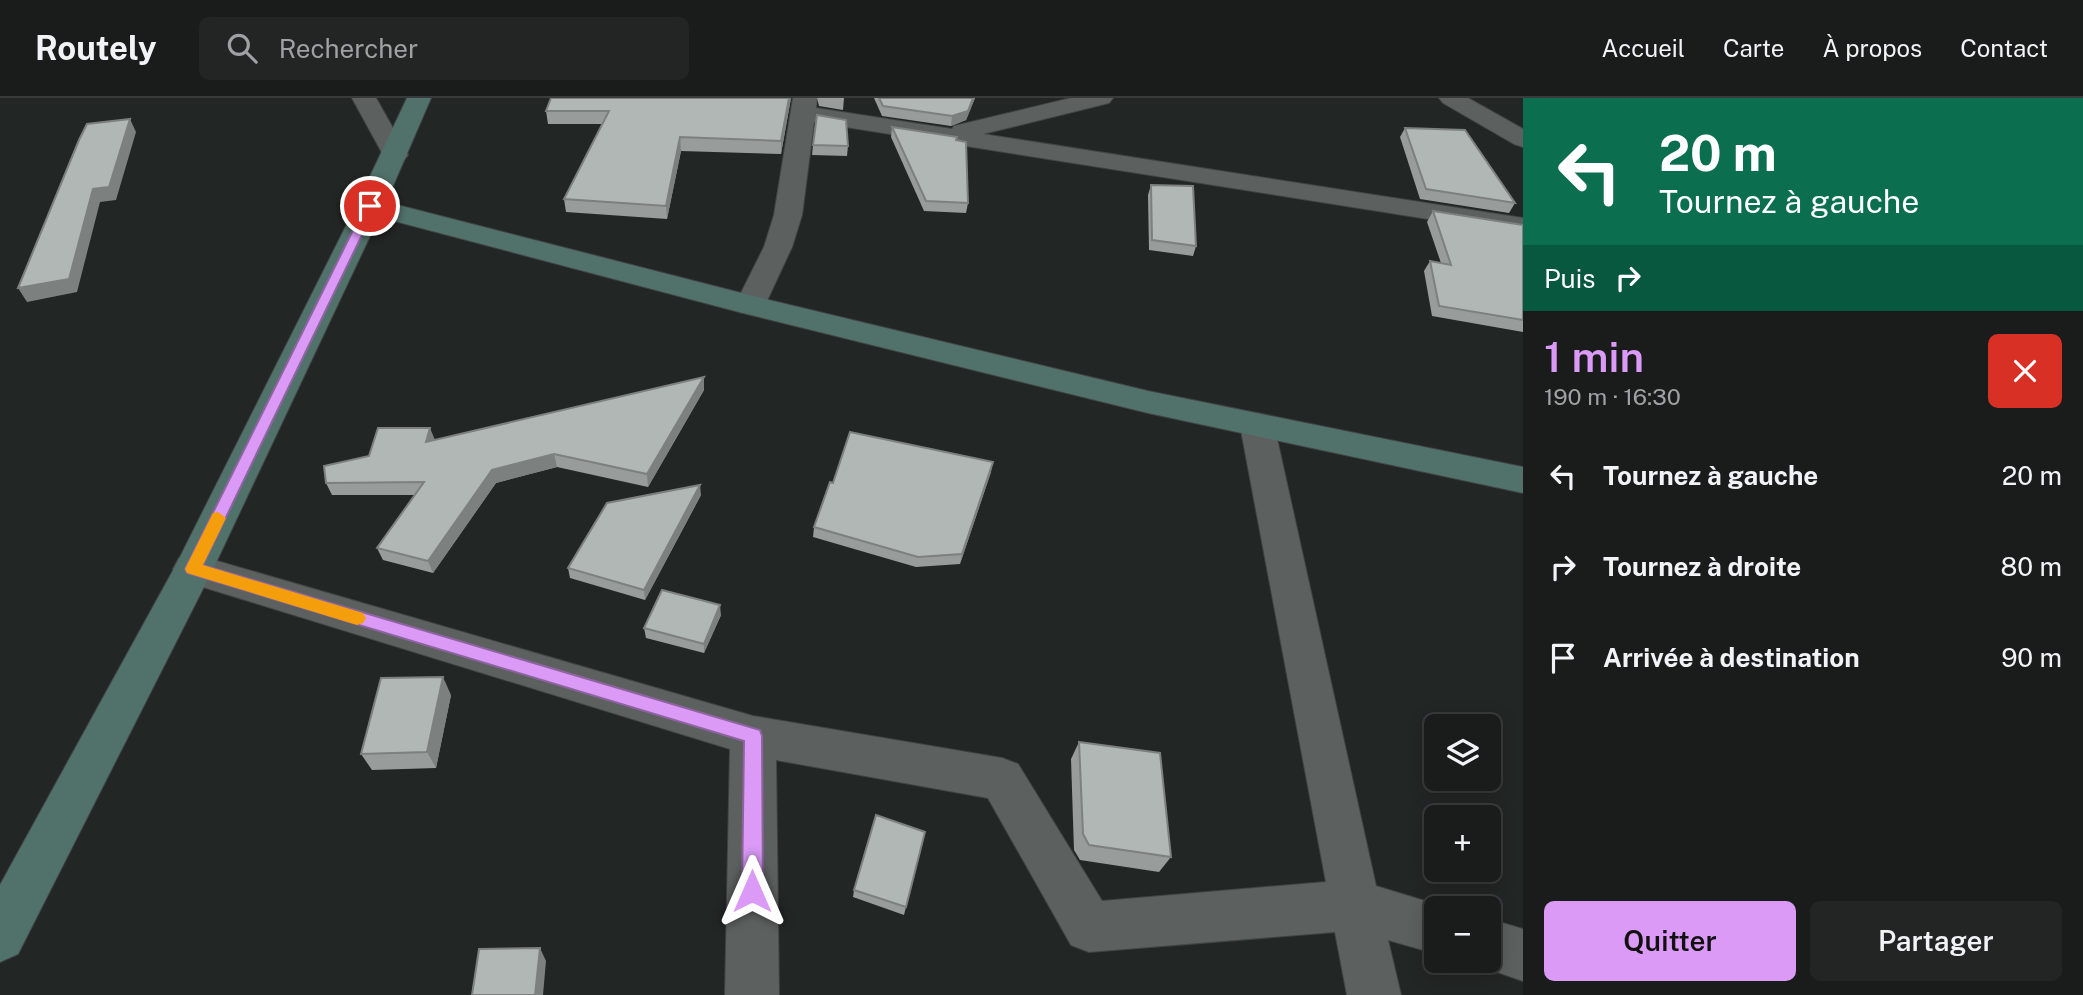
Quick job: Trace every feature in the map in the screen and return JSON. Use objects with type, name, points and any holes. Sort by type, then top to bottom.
[{"type":"street","points":[[364,98],[395,155]]},
{"type":"street","points":[[0,936],[193,569],[395,155],[419,98]]},
{"type":"street","points":[[946,135],[1101,98]]},
{"type":"street","points":[[1451,98],[1523,139]]},
{"type":"street","points":[[750,305],[778,247],[788,215],[804,105],[946,135],[1523,226]]},
{"type":"street","points":[[370,206],[750,305],[1148,402],[1523,480]]},
{"type":"street","points":[[1257,425],[1374,995]]},
{"type":"street","points":[[193,569],[753,736],[1002,779],[1089,928],[1355,905],[1424,925]]},
{"type":"street","points":[[752,995],[753,736]]},
{"type":"street","points":[[1501,948],[1523,954]]},
{"type":"building","points":[[551,98],[789,98],[781,141],[680,137],[666,206],[564,199],[609,111],[546,111]]},
{"type":"building","points":[[879,98],[973,98],[968,111],[952,116],[883,106]]},
{"type":"building","points":[[817,115],[846,120],[848,146],[813,145]]},
{"type":"building","points":[[130,119],[109,187],[93,189],[69,279],[18,288],[87,124]]},
{"type":"building","points":[[892,127],[957,137],[956,140],[966,142],[968,203],[926,201]]},
{"type":"building","points":[[1405,128],[1465,130],[1515,203],[1426,189]]},
{"type":"building","points":[[1151,185],[1193,186],[1196,246],[1152,240]]},
{"type":"building","points":[[1433,211],[1523,225],[1523,320],[1439,306],[1430,261],[1451,265]]},
{"type":"building","points":[[704,377],[647,474],[554,454],[492,470],[428,561],[377,548],[424,482],[326,483],[324,466],[369,456],[378,428],[430,428],[426,442]]},
{"type":"building","points":[[850,432],[993,462],[962,554],[918,557],[814,527],[830,482],[833,483]]},
{"type":"building","points":[[700,485],[644,590],[568,568],[607,503]]},
{"type":"building","points":[[662,590],[720,605],[704,644],[644,628]]},
{"type":"building","points":[[443,677],[427,752],[361,754],[381,678]]},
{"type":"building","points":[[1079,742],[1160,753],[1171,857],[1089,845],[1083,834]]},
{"type":"building","points":[[876,815],[925,832],[906,907],[854,890]]},
{"type":"building","points":[[540,948],[535,995],[472,995],[479,949]]},
{"type":"slow traffic","points":[[218,518],[193,569],[357,618]]},
{"type":"route","points":[[370,206],[193,569],[753,736],[752,891]]}]
